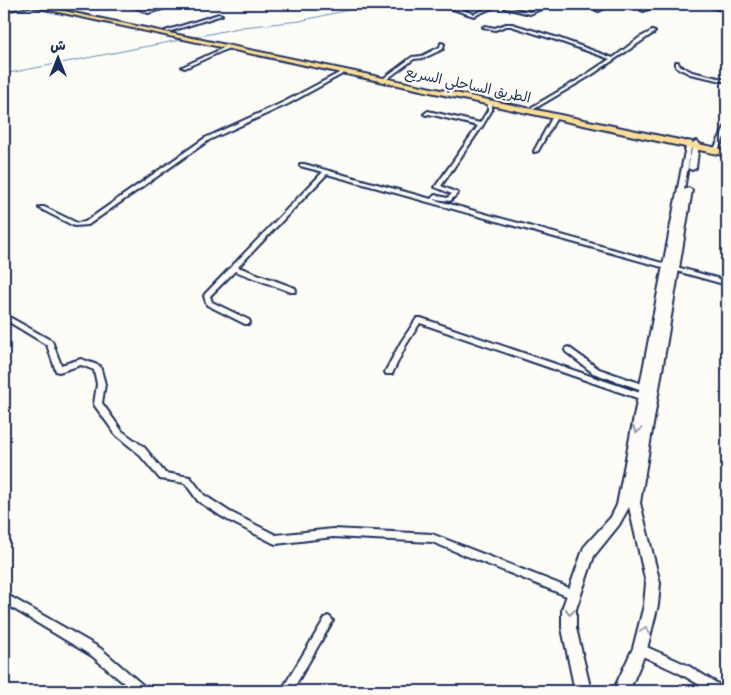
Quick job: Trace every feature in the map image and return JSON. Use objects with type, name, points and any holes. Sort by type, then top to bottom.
[{"type":"highway","points":[[26,4],[205,41]]},
{"type":"highway","points":[[39,4],[187,37]]},
{"type":"highway","name":"الطريق الساحلي السريع","points":[[205,41],[692,147]]},
{"type":"highway","name":"الطريق الساحلي السريع","points":[[205,41],[534,108],[692,147]]},
{"type":"highway","points":[[692,147],[727,151]]},
{"type":"main road","points":[[706,4],[727,10]]},
{"type":"street","points":[[4,10],[26,4]]},
{"type":"street","points":[[130,4],[148,12],[178,4]]},
{"type":"street","points":[[392,4],[396,6],[407,4]]},
{"type":"street","points":[[436,4],[474,15],[499,4]]},
{"type":"street","points":[[459,10],[469,6],[460,4]]},
{"type":"street","points":[[508,8],[530,13],[550,4]]},
{"type":"street","points":[[598,10],[611,4]]},
{"type":"street","points":[[643,10],[657,4]]},
{"type":"street","points":[[644,5],[650,7]]},
{"type":"street","points":[[167,32],[220,15]]},
{"type":"street","points":[[485,26],[494,29],[511,25],[613,59]]},
{"type":"street","points":[[534,108],[630,48],[633,43],[654,32]]},
{"type":"street","points":[[386,78],[413,58],[423,58],[442,48],[442,44]]},
{"type":"street","points":[[184,67],[229,47]]},
{"type":"street","points":[[677,63],[677,66],[688,72],[727,81]]},
{"type":"street","points":[[42,208],[76,226],[86,224],[207,139],[286,103],[344,72]]},
{"type":"street","points":[[432,201],[435,197],[448,200],[455,193],[438,187],[481,125],[490,110],[490,103]]},
{"type":"street","points":[[426,114],[428,112],[481,125]]},
{"type":"street","points":[[536,151],[555,117]]},
{"type":"street","points":[[716,149],[727,128]]},
{"type":"street","points":[[621,691],[640,649],[649,614],[653,583],[634,510],[638,451],[692,147]]},
{"type":"street","points":[[302,165],[727,283]]},
{"type":"street","points":[[247,322],[207,300],[208,295],[326,172]]},
{"type":"street","points":[[234,268],[293,290]]},
{"type":"street","points":[[4,316],[50,342],[59,369],[81,362],[97,368],[101,384],[98,404],[119,433],[141,450],[163,476],[187,480],[201,498],[226,515],[276,540],[333,533],[432,538],[574,594]]},
{"type":"street","points":[[389,372],[403,344],[419,320],[647,392]]},
{"type":"street","points":[[568,350],[596,371],[647,392]]},
{"type":"street","points":[[583,691],[569,628],[570,609],[589,552],[619,516],[638,451]]},
{"type":"street","points":[[4,598],[96,652],[141,691]]},
{"type":"street","points":[[286,691],[328,621]]},
{"type":"street","points":[[640,649],[683,669],[719,691]]},
{"type":"waterway","points":[[190,38],[243,27],[300,21],[374,4]]},
{"type":"waterway","points":[[4,74],[185,39]]}]
